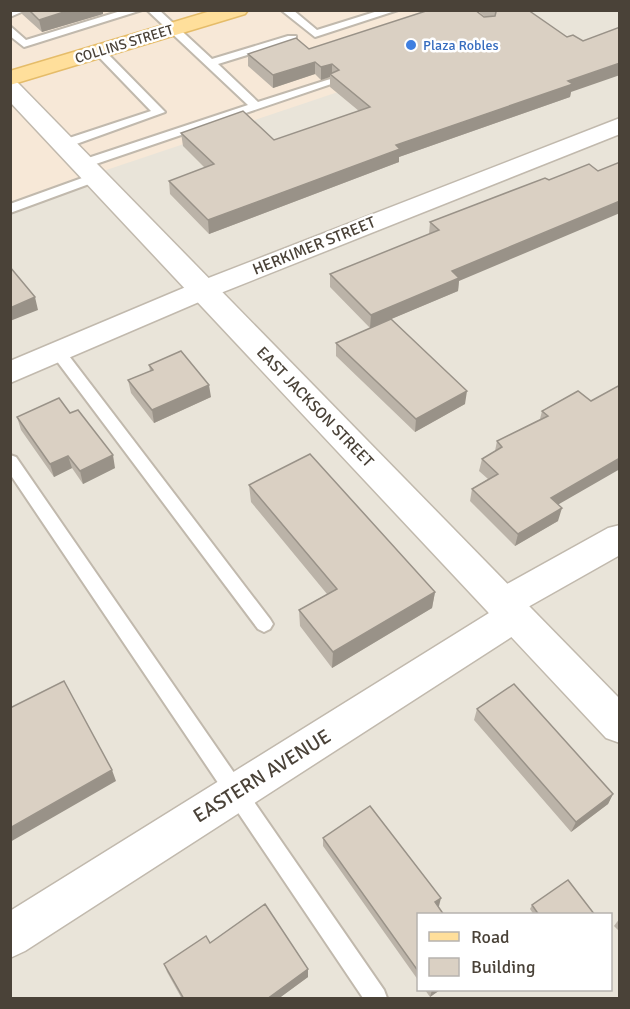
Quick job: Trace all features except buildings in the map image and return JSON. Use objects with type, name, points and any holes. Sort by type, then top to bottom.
[{"type":"main road","name":"COLLINS STREET","points":[[10,78],[238,10]]},
{"type":"street","name":"EAST JACKSON STREET","points":[[10,88],[620,726]]},
{"type":"street","name":"HERKIMER STREET","points":[[10,373],[203,290],[620,125]]},
{"type":"street","name":"EASTERN AVENUE","points":[[10,936],[235,794],[508,610],[620,538]]},
{"type":"lane","points":[[10,14],[21,10]]},
{"type":"lane","points":[[10,30],[24,44],[103,17],[137,10]]},
{"type":"lane","points":[[153,10],[256,106]]},
{"type":"lane","points":[[286,10],[315,34],[393,10]]},
{"type":"lane","points":[[210,63],[292,38]]},
{"type":"lane","points":[[10,209],[159,112],[100,52]]},
{"type":"lane","points":[[81,162],[331,82]]},
{"type":"lane","points":[[58,352],[264,624]]},
{"type":"lane","points":[[10,460],[376,999]]},
{"type":"shaded area","points":[[499,10],[526,29],[11,202],[11,11]]},
{"type":"shaded area","points":[[499,11],[619,11],[619,998],[11,998],[11,202]]},
{"type":"place","name":"Plaza Robles","points":[[411,45]]}]
